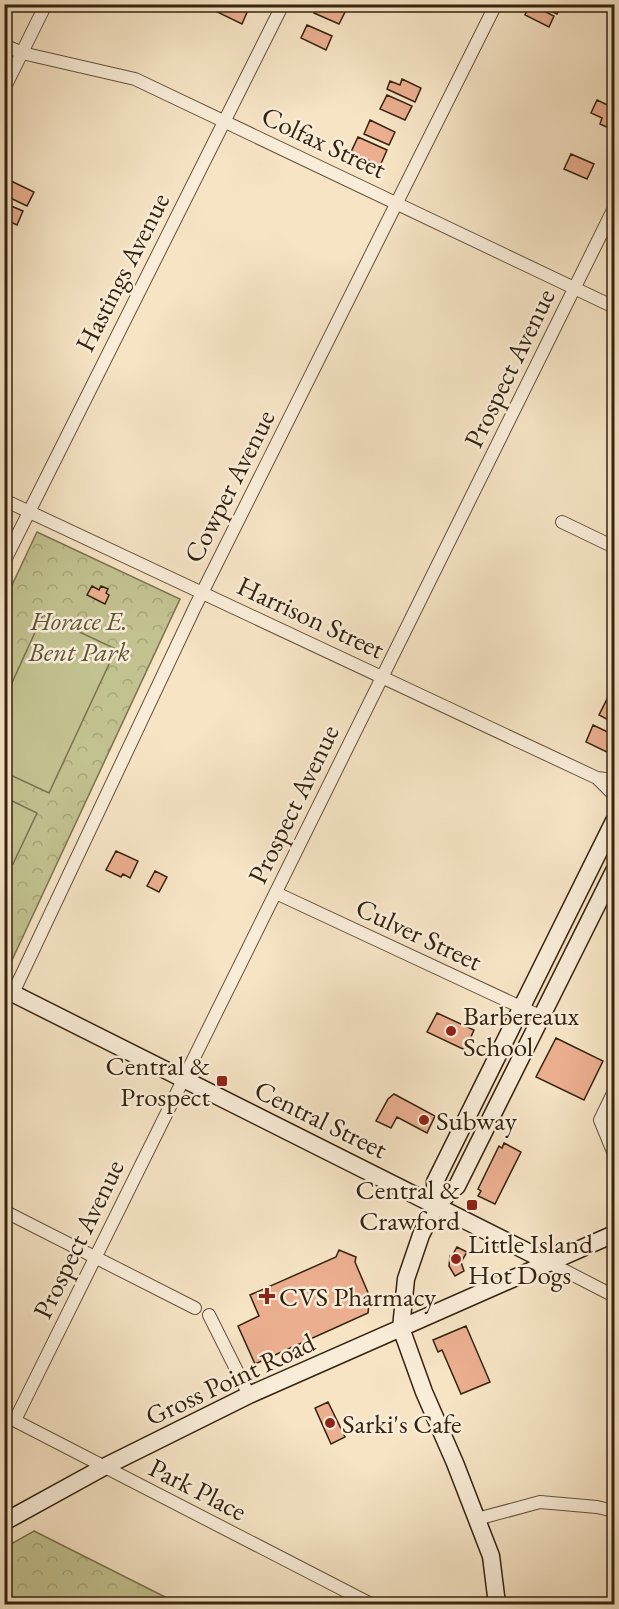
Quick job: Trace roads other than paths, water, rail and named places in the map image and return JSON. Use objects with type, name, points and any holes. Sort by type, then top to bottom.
[{"type":"main road","points":[[436,1205],[435,1182],[615,821]]},
{"type":"main road","points":[[497,1605],[491,1556],[424,1392],[401,1328],[406,1279],[421,1236],[436,1205],[458,1186],[615,871]]},
{"type":"main road","name":"Central Street","points":[[9,991],[548,1262]]},
{"type":"main road","name":"Gross Point Road","points":[[4,1522],[104,1467],[249,1395],[615,1234]]},
{"type":"street","points":[[4,89],[46,4]]},
{"type":"street","name":"Hastings Avenue","points":[[4,562],[283,4]]},
{"type":"street","name":"Cowper Avenue","points":[[9,991],[202,593],[496,4]]},
{"type":"street","name":"Colfax Street","points":[[4,45],[22,53],[135,79],[615,307]]},
{"type":"street","name":"Prospect Avenue","points":[[10,1418],[95,1258],[615,208]]},
{"type":"street","name":"Harrison Street","points":[[4,500],[597,778],[615,795]]},
{"type":"street","points":[[562,522],[615,547]]},
{"type":"street","name":"Harrison Street","points":[[597,778],[615,780]]},
{"type":"street","name":"Culver Street","points":[[276,893],[543,1017]]},
{"type":"street","points":[[615,1091],[600,1120],[615,1154]]},
{"type":"street","points":[[4,1212],[195,1308]]},
{"type":"street","name":"Central Street","points":[[548,1262],[615,1296]]},
{"type":"street","points":[[209,1316],[249,1395]]},
{"type":"street","name":"Park Place","points":[[10,1418],[371,1605]]},
{"type":"street","points":[[477,1519],[540,1502],[597,1507],[615,1511]]},
{"type":"place","name":"Barbereaux School","points":[[451,1031]]},
{"type":"place","name":"Central & Prospect","points":[[222,1081]]},
{"type":"place","name":"Subway","points":[[424,1120]]},
{"type":"place","name":"Central & Crawford","points":[[472,1205]]},
{"type":"place","name":"Little Island Hot Dogs","points":[[456,1259]]},
{"type":"place","name":"CVS Pharmacy","points":[[267,1296]]},
{"type":"place","name":"Sarki's Cafe","points":[[330,1423]]},
{"type":"park label","name":"Horace E. Bent Park","points":[[79,636]]}]
